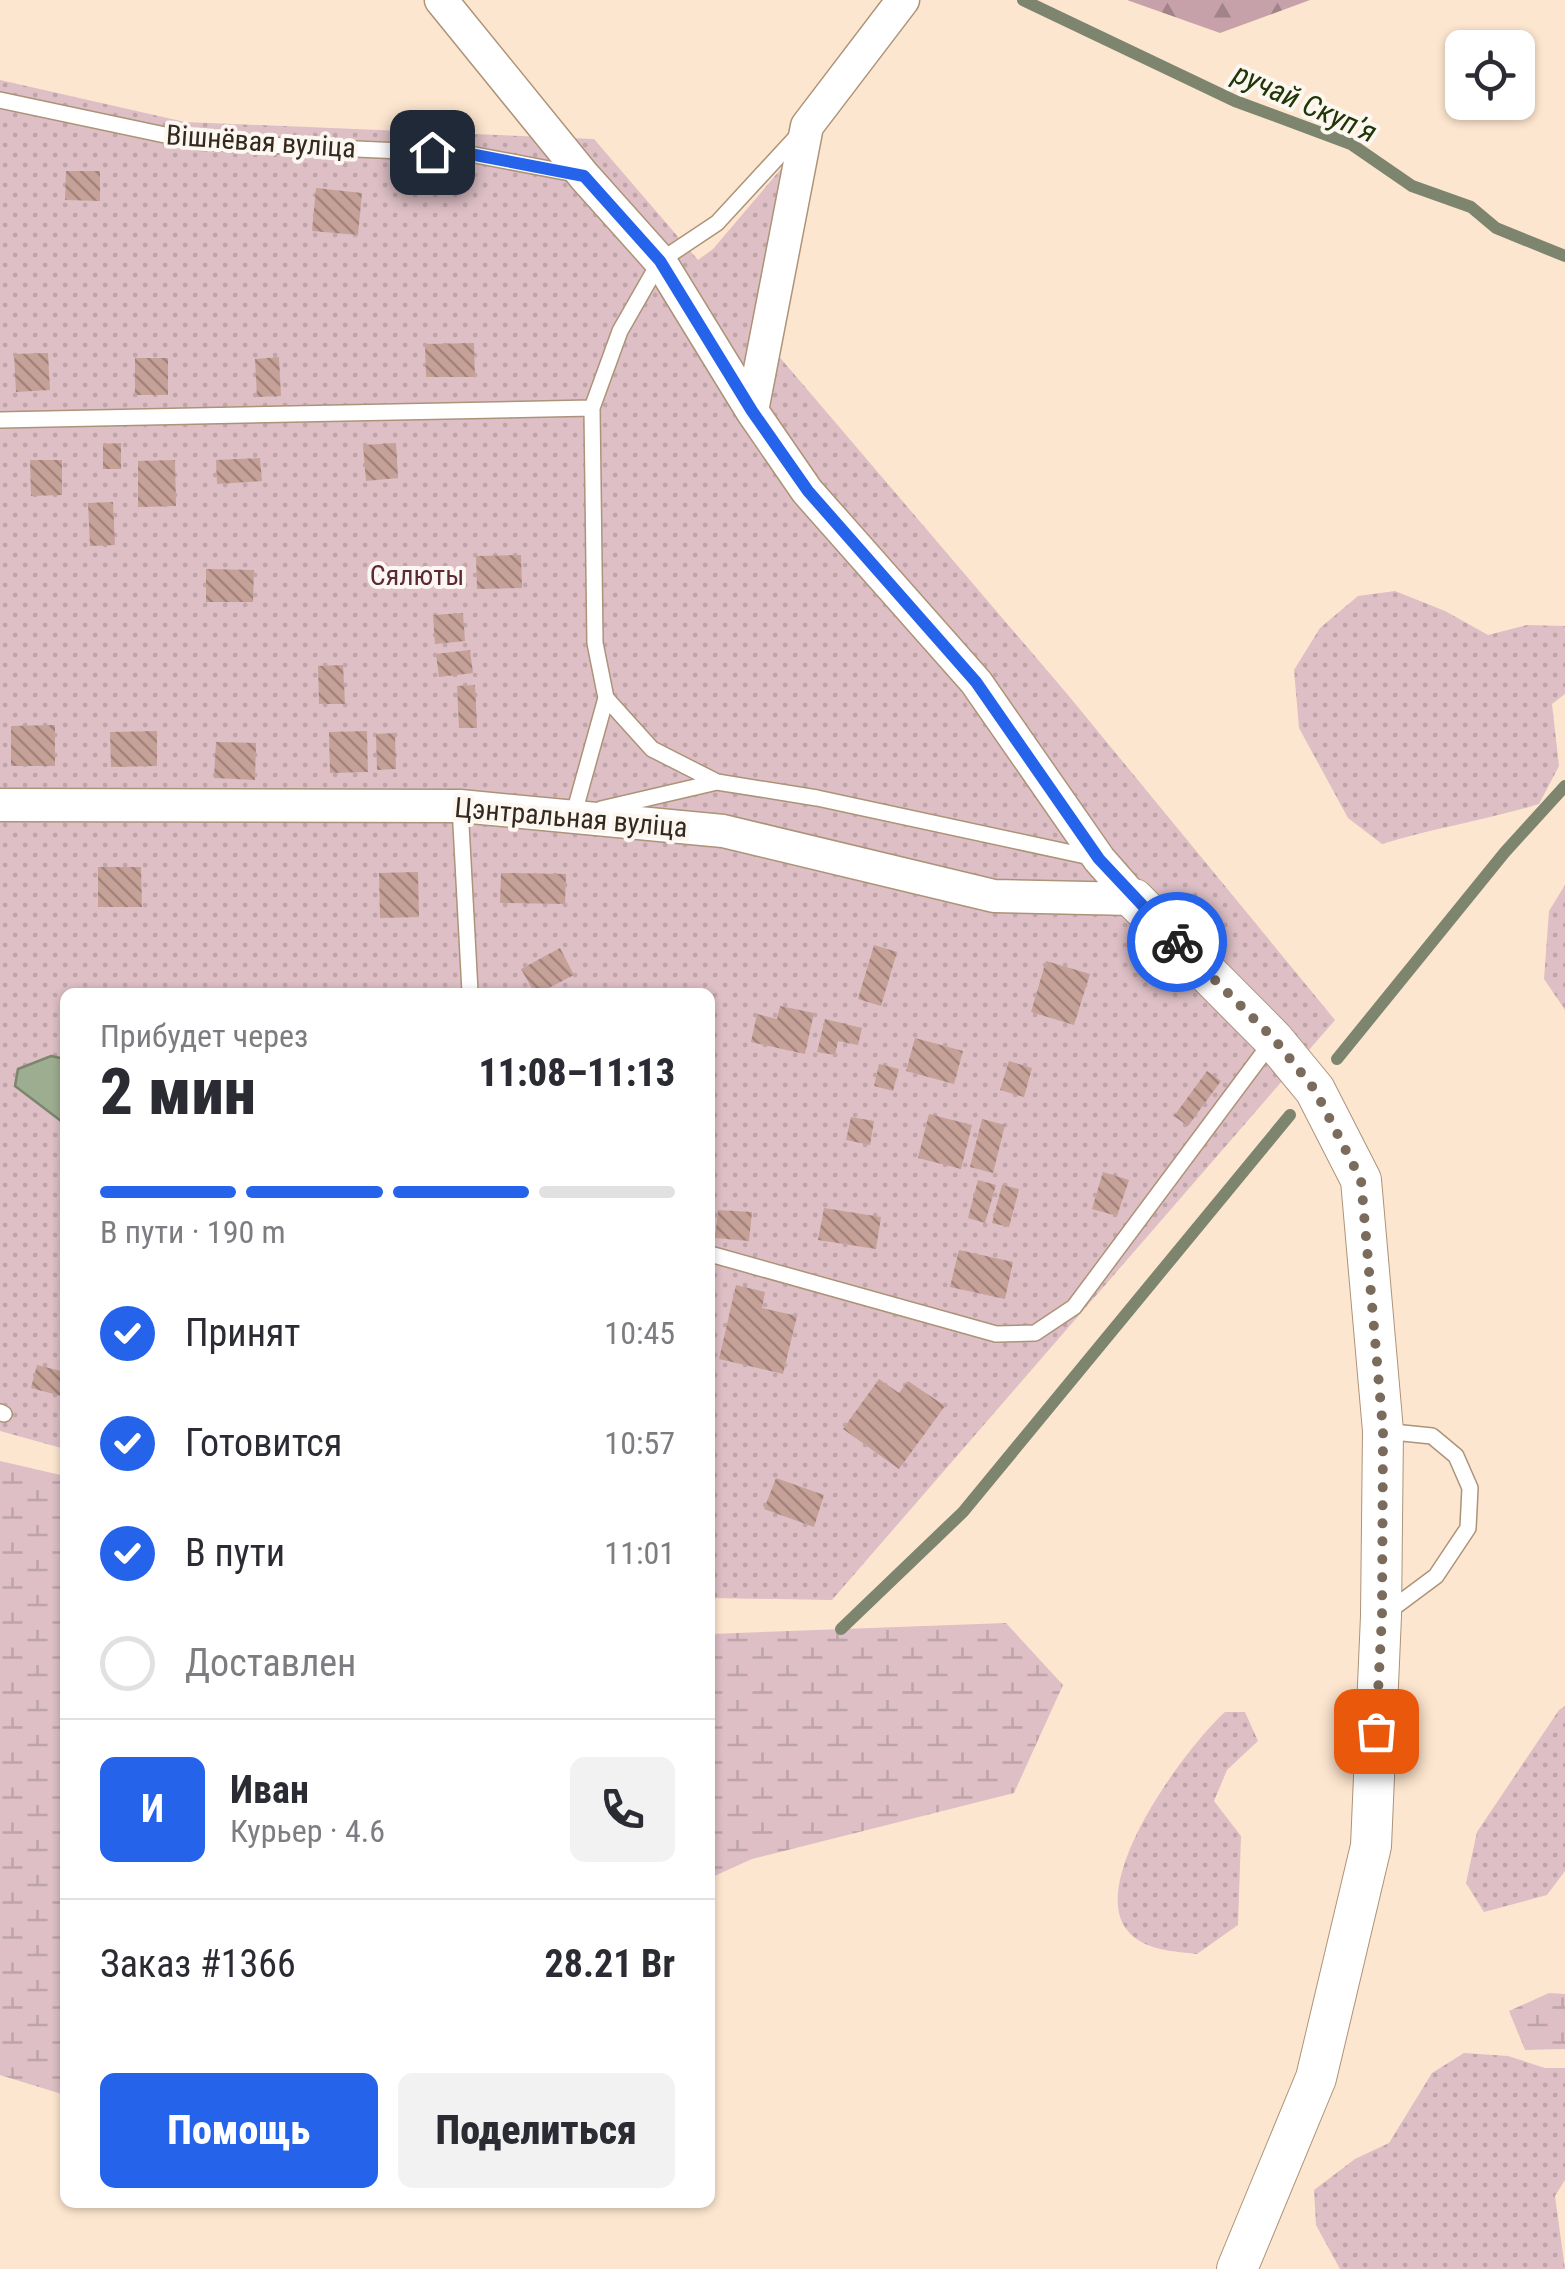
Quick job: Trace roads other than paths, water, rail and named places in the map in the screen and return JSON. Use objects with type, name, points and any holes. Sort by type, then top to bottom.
[{"type":"street","points":[[441,0],[584,176],[660,261],[752,411],[808,491],[976,682],[1099,859],[1274,1039],[1315,1090],[1361,1180],[1383,1430],[1382,1616],[1371,1846],[1316,2078],[1237,2269]]},
{"type":"street","points":[[752,411],[807,126],[903,0]]},
{"type":"street","name":"Цэнтральная вуліца","points":[[0,805],[460,806],[723,831],[994,896],[1134,898]]},
{"type":"lane","name":"Вішнёвая вуліца","points":[[0,100],[198,142],[470,154],[584,176]]},
{"type":"lane","points":[[717,782],[573,816],[606,698],[595,642],[592,408],[620,331],[660,261],[717,223],[807,126]]},
{"type":"lane","points":[[0,420],[592,408]]},
{"type":"lane","points":[[606,698],[652,749],[717,782],[817,798],[1099,859]]},
{"type":"lane","points":[[460,806],[470,988]]},
{"type":"lane","points":[[715,1255],[996,1334],[1035,1333],[1074,1307],[1274,1039]]},
{"type":"lane","points":[[1382,1616],[1436,1576],[1468,1528],[1470,1488],[1456,1456],[1432,1436],[1383,1430]]},
{"type":"waterway","name":"ручай Скупʼя","points":[[1023,0],[1235,101],[1351,144],[1412,186],[1471,207],[1496,228],[1565,256]]},
{"type":"waterway","points":[[1337,1059],[1505,852],[1565,786]]},
{"type":"waterway","points":[[841,1629],[963,1512],[1290,1115]]},
{"type":"park label","name":"Сялюты","points":[[417,575]]}]
